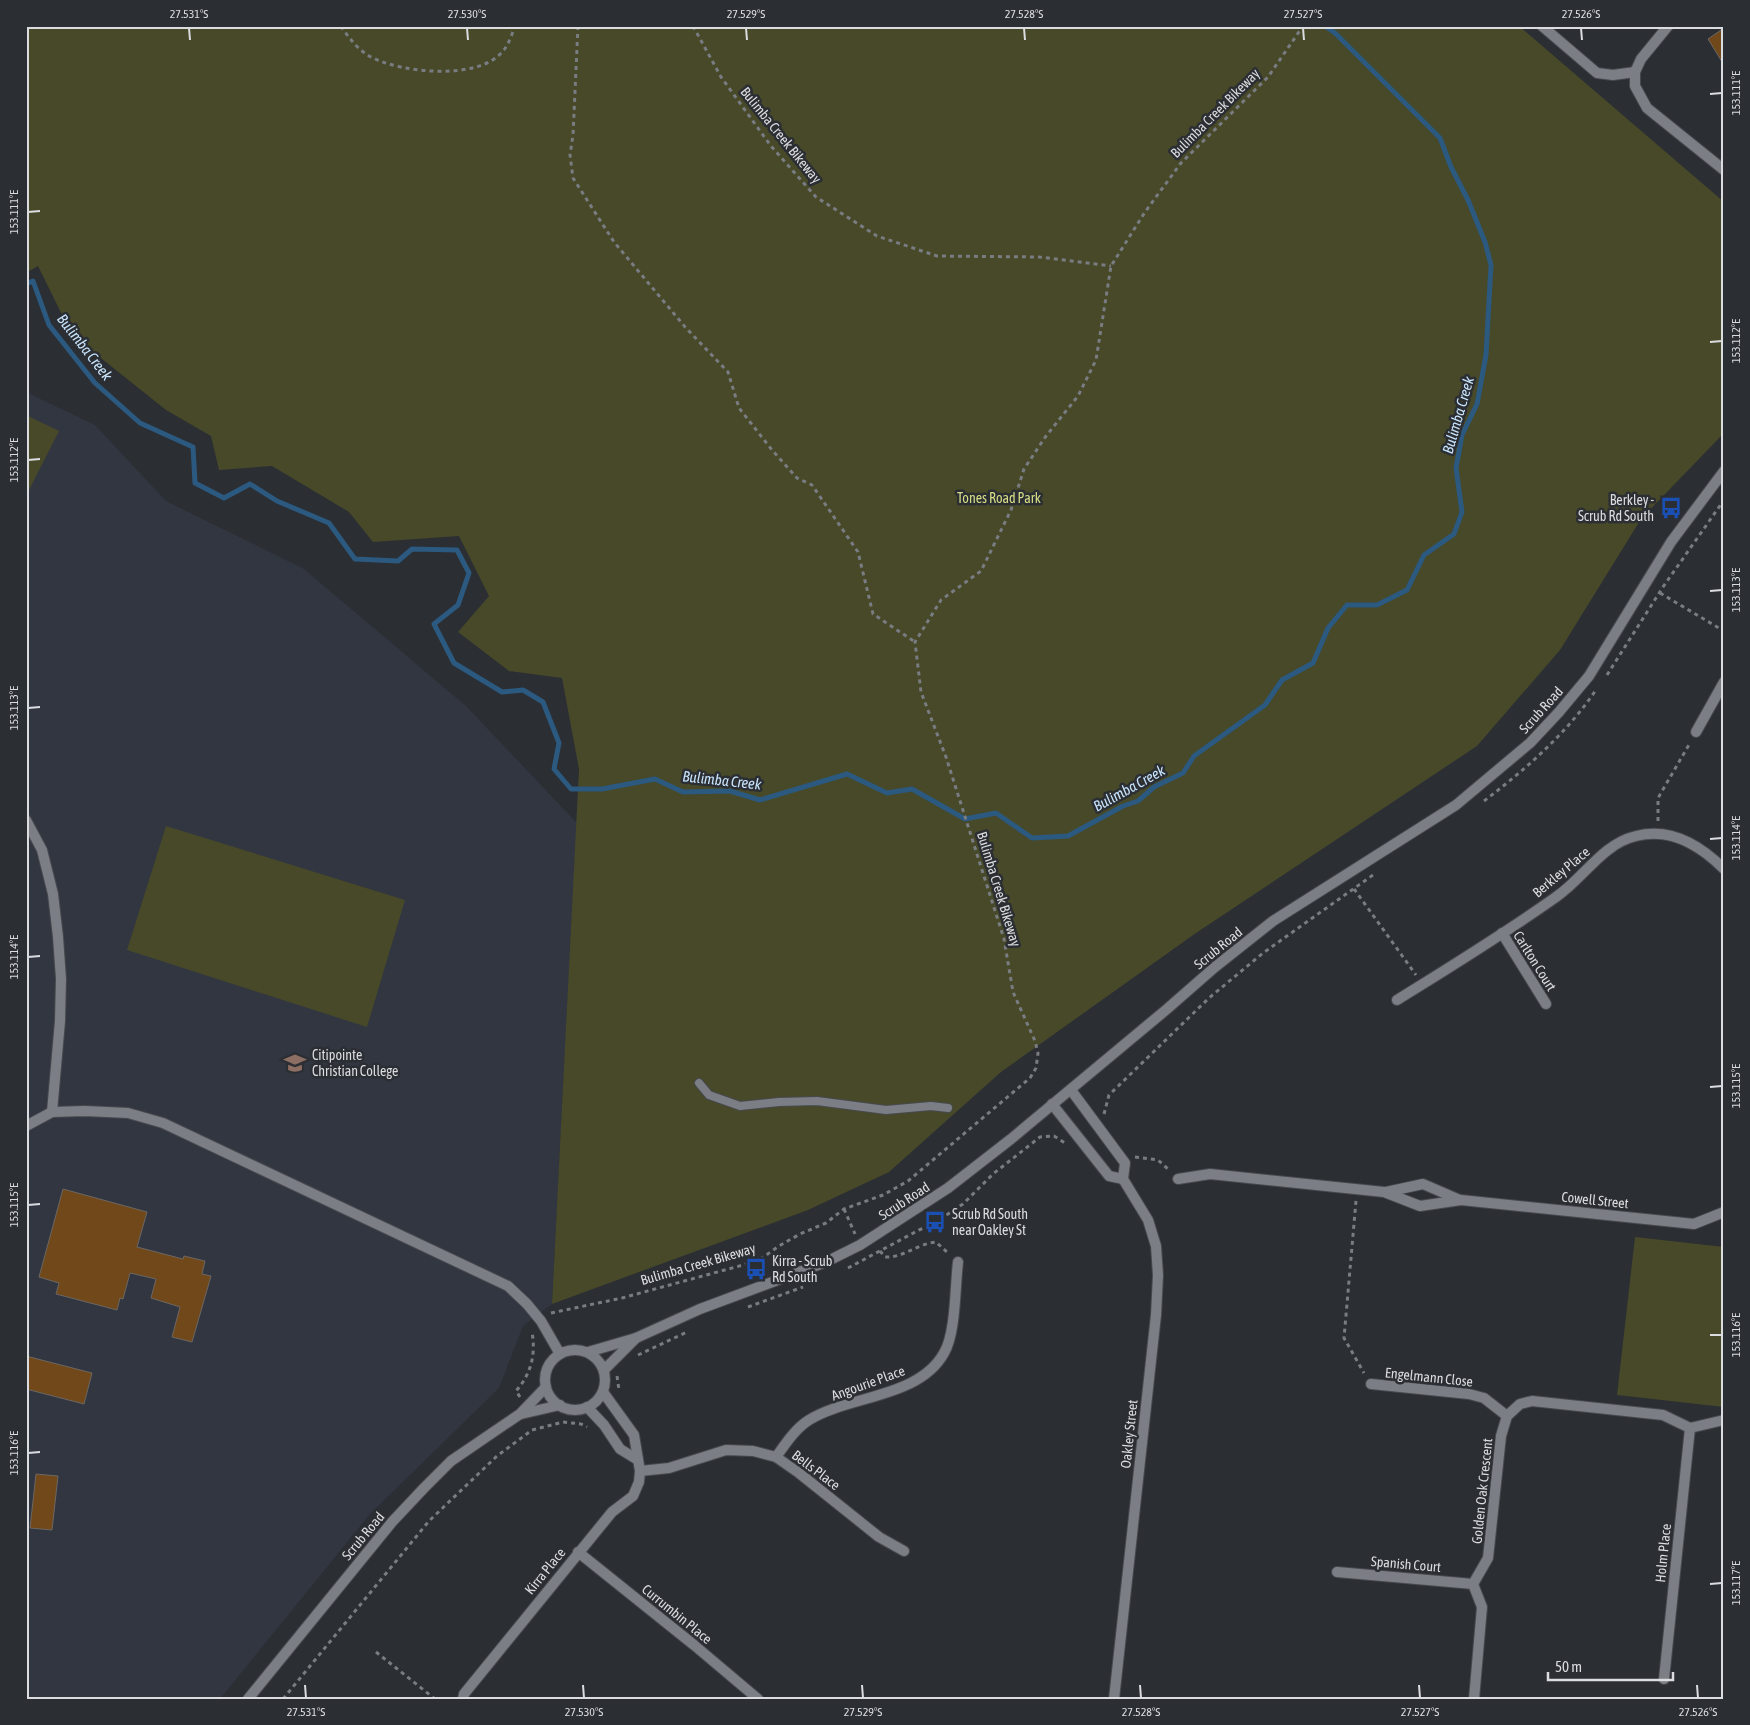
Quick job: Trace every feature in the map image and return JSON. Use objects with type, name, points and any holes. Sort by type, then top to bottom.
[{"type":"street","points":[[1542,26],[1597,73],[1613,75],[1635,72]]},
{"type":"street","points":[[1668,26],[1641,59],[1635,72],[1635,86],[1647,108],[1724,170]]},
{"type":"street","name":"Scrub Road","points":[[588,1352],[636,1338],[700,1309],[826,1262],[860,1245],[948,1188],[1011,1139],[1215,967],[1273,921],[1456,805],[1530,744],[1589,676],[1671,542],[1724,471]]},
{"type":"street","points":[[1696,732],[1724,682]]},
{"type":"street","points":[[26,820],[42,850],[53,894],[58,937],[61,980],[60,1021],[52,1112]]},
{"type":"street","name":"Berkley Place","points":[[1397,1000],[1558,896],[1612,846],[1636,836],[1658,834],[1678,836],[1711,856],[1724,869]]},
{"type":"street","name":"Carlton Court","points":[[1502,933],[1546,1004]]},
{"type":"street","points":[[1071,1090],[1126,1163],[1123,1179]]},
{"type":"street","name":"Oakley Street","points":[[1052,1104],[1109,1176],[1123,1179],[1148,1220],[1156,1246],[1158,1274],[1156,1315],[1114,1699]]},
{"type":"street","points":[[26,1126],[52,1112],[85,1111],[128,1113],[163,1122],[508,1286],[541,1321],[560,1354]]},
{"type":"street","name":"Cowell Street","points":[[1178,1179],[1210,1174],[1384,1192],[1420,1206],[1461,1200],[1694,1224],[1724,1212]]},
{"type":"street","name":"Cowell Street","points":[[1384,1192],[1423,1184],[1461,1200]]},
{"type":"street","points":[[1724,1206],[1724,1212]]},
{"type":"street","name":"Angourie Place","points":[[776,1457],[792,1434],[810,1420],[913,1382],[932,1370],[945,1352],[951,1331],[958,1262]]},
{"type":"street","name":"Scrub Road","points":[[604,1370],[636,1338]]},
{"type":"street","points":[[576,1350],[588,1352],[600,1363],[604,1370],[605,1381],[602,1392],[596,1401],[587,1407],[574,1410],[560,1406],[551,1397],[546,1387],[546,1370],[560,1354],[576,1350]]},
{"type":"street","name":"Engelmann Close","points":[[1371,1384],[1469,1394],[1484,1398],[1507,1416]]},
{"type":"street","name":"Scrub Road","points":[[248,1699],[392,1522],[424,1488],[451,1462],[526,1411],[546,1387]]},
{"type":"street","name":"Kirra Place","points":[[463,1699],[464,1694],[578,1552],[612,1512],[633,1496],[639,1482],[640,1471],[634,1435],[602,1392]]},
{"type":"street","points":[[1507,1416],[1520,1404],[1532,1401],[1663,1415],[1690,1428],[1724,1420]]},
{"type":"street","name":"Scrub Road","points":[[526,1411],[560,1406]]},
{"type":"street","points":[[587,1407],[604,1425],[620,1449],[638,1460]]},
{"type":"street","name":"Golden Oak Crescent","points":[[1472,1584],[1488,1558],[1500,1436],[1507,1416]]},
{"type":"street","name":"Holm Place","points":[[1664,1679],[1690,1428]]},
{"type":"street","name":"Bells Place","points":[[640,1471],[669,1468],[726,1450],[753,1451],[776,1457],[879,1537],[904,1551]]},
{"type":"street","name":"Currumbin Place","points":[[578,1552],[758,1699]]},
{"type":"street","name":"Spanish Court","points":[[1337,1572],[1472,1584]]},
{"type":"street","points":[[1472,1584],[1482,1607],[1474,1699]]},
{"type":"lane","points":[[699,1083],[709,1095],[740,1106],[817,1101],[886,1110],[931,1106],[948,1108]]},
{"type":"path","points":[[342,26],[353,43],[370,57],[394,65],[422,70],[445,71],[473,68],[490,61],[503,51],[515,26]]},
{"type":"path","points":[[578,26],[573,135],[570,155],[573,178],[614,242],[686,328],[728,372],[739,408],[797,478],[812,485],[858,552],[873,614],[915,642]]},
{"type":"path","name":"Bulimba Creek Bikeway","points":[[693,26],[722,77],[771,146],[816,197],[877,236],[937,256],[1039,257],[1111,266]]},
{"type":"path","name":"Bulimba Creek Bikeway","points":[[541,1321],[552,1313],[622,1298],[743,1265],[762,1258],[800,1234],[826,1223],[844,1209],[883,1195],[908,1181],[1018,1090],[1030,1078],[1036,1068],[1038,1053],[1035,1041],[1013,992],[1004,939],[953,778],[921,692],[915,642],[941,600],[981,571],[1011,510],[1024,469],[1046,436],[1078,396],[1096,360],[1111,266],[1144,212],[1181,162],[1268,78],[1303,26]]},
{"type":"path","points":[[1660,593],[1724,632]]},
{"type":"path","points":[[1658,834],[1658,798],[1696,732]]},
{"type":"path","points":[[1354,889],[1423,984]]},
{"type":"path","points":[[1126,1163],[1135,1157],[1158,1160],[1178,1179]]},
{"type":"path","points":[[1357,1189],[1344,1338],[1371,1384]]},
{"type":"path","points":[[880,1251],[885,1257],[895,1258],[926,1243],[936,1242],[958,1262]]},
{"type":"path","points":[[540,1428],[526,1411],[516,1391],[529,1373],[532,1363],[534,1343],[531,1329],[541,1321]]},
{"type":"path","points":[[376,1652],[435,1699]]},
{"type":"shaded area","name":"Citipointe Christian College","points":[[26,392],[95,425],[166,501],[304,569],[466,706],[577,823],[552,1304],[523,1326],[499,1388],[370,1514],[220,1699],[26,1699]]},
{"type":"green space","name":"Tones Road Park","points":[[26,26],[1519,26],[1724,202],[1724,433],[1641,519],[1560,650],[1477,746],[1196,933],[1001,1072],[889,1172],[808,1210],[552,1304],[579,769],[562,678],[509,671],[458,632],[489,596],[459,536],[373,542],[349,512],[272,466],[219,470],[211,436],[166,410],[72,335],[38,266],[26,273]]},
{"type":"green space","points":[[26,415],[59,431],[26,496]]},
{"type":"green space","points":[[166,826],[405,900],[367,1027],[127,950]]},
{"type":"green space","points":[[1635,1237],[1724,1247],[1724,1407],[1617,1395]]},
{"type":"building","points":[[1724,28],[1724,65],[1708,39]]},
{"type":"building","points":[[63,1189],[147,1212],[137,1247],[183,1259],[184,1256],[205,1261],[202,1274],[211,1276],[192,1342],[172,1337],[180,1307],[151,1298],[156,1279],[130,1273],[123,1299],[120,1298],[117,1310],[56,1294],[59,1283],[39,1277]]},
{"type":"building","points":[[26,1356],[92,1373],[84,1404],[26,1389]]},
{"type":"building","points":[[36,1474],[58,1476],[52,1530],[30,1528]]},
{"type":"waterway","name":"Bulimba Creek","points":[[26,284],[33,281],[49,325],[95,383],[140,423],[193,447],[195,483],[224,498],[250,484],[277,501],[329,523],[355,559],[398,561],[412,549],[457,550],[469,573],[458,605],[434,624],[454,663],[502,692],[523,690],[543,702],[559,743],[554,769],[571,789],[602,789],[655,779],[683,792],[730,791],[760,800],[847,774],[887,793],[912,789],[965,819],[996,813],[1032,838],[1068,836],[1123,806],[1138,801],[1154,787],[1183,773],[1194,756],[1265,705],[1282,680],[1313,663],[1328,628],[1347,605],[1377,605],[1407,590],[1424,555],[1454,534],[1462,512],[1456,468],[1462,435],[1477,404],[1486,355],[1491,265],[1485,242],[1440,138],[1335,33],[1325,26]]},
{"type":"place","name":"Berkley - Scrub Rd South","points":[[1671,508]]},
{"type":"place","name":"Citipointe Christian College","points":[[295,1063]]},
{"type":"place","name":"Scrub Rd South near Oakley St","points":[[935,1222]]},
{"type":"place","name":"Kirra - Scrub Rd South","points":[[756,1269]]}]
